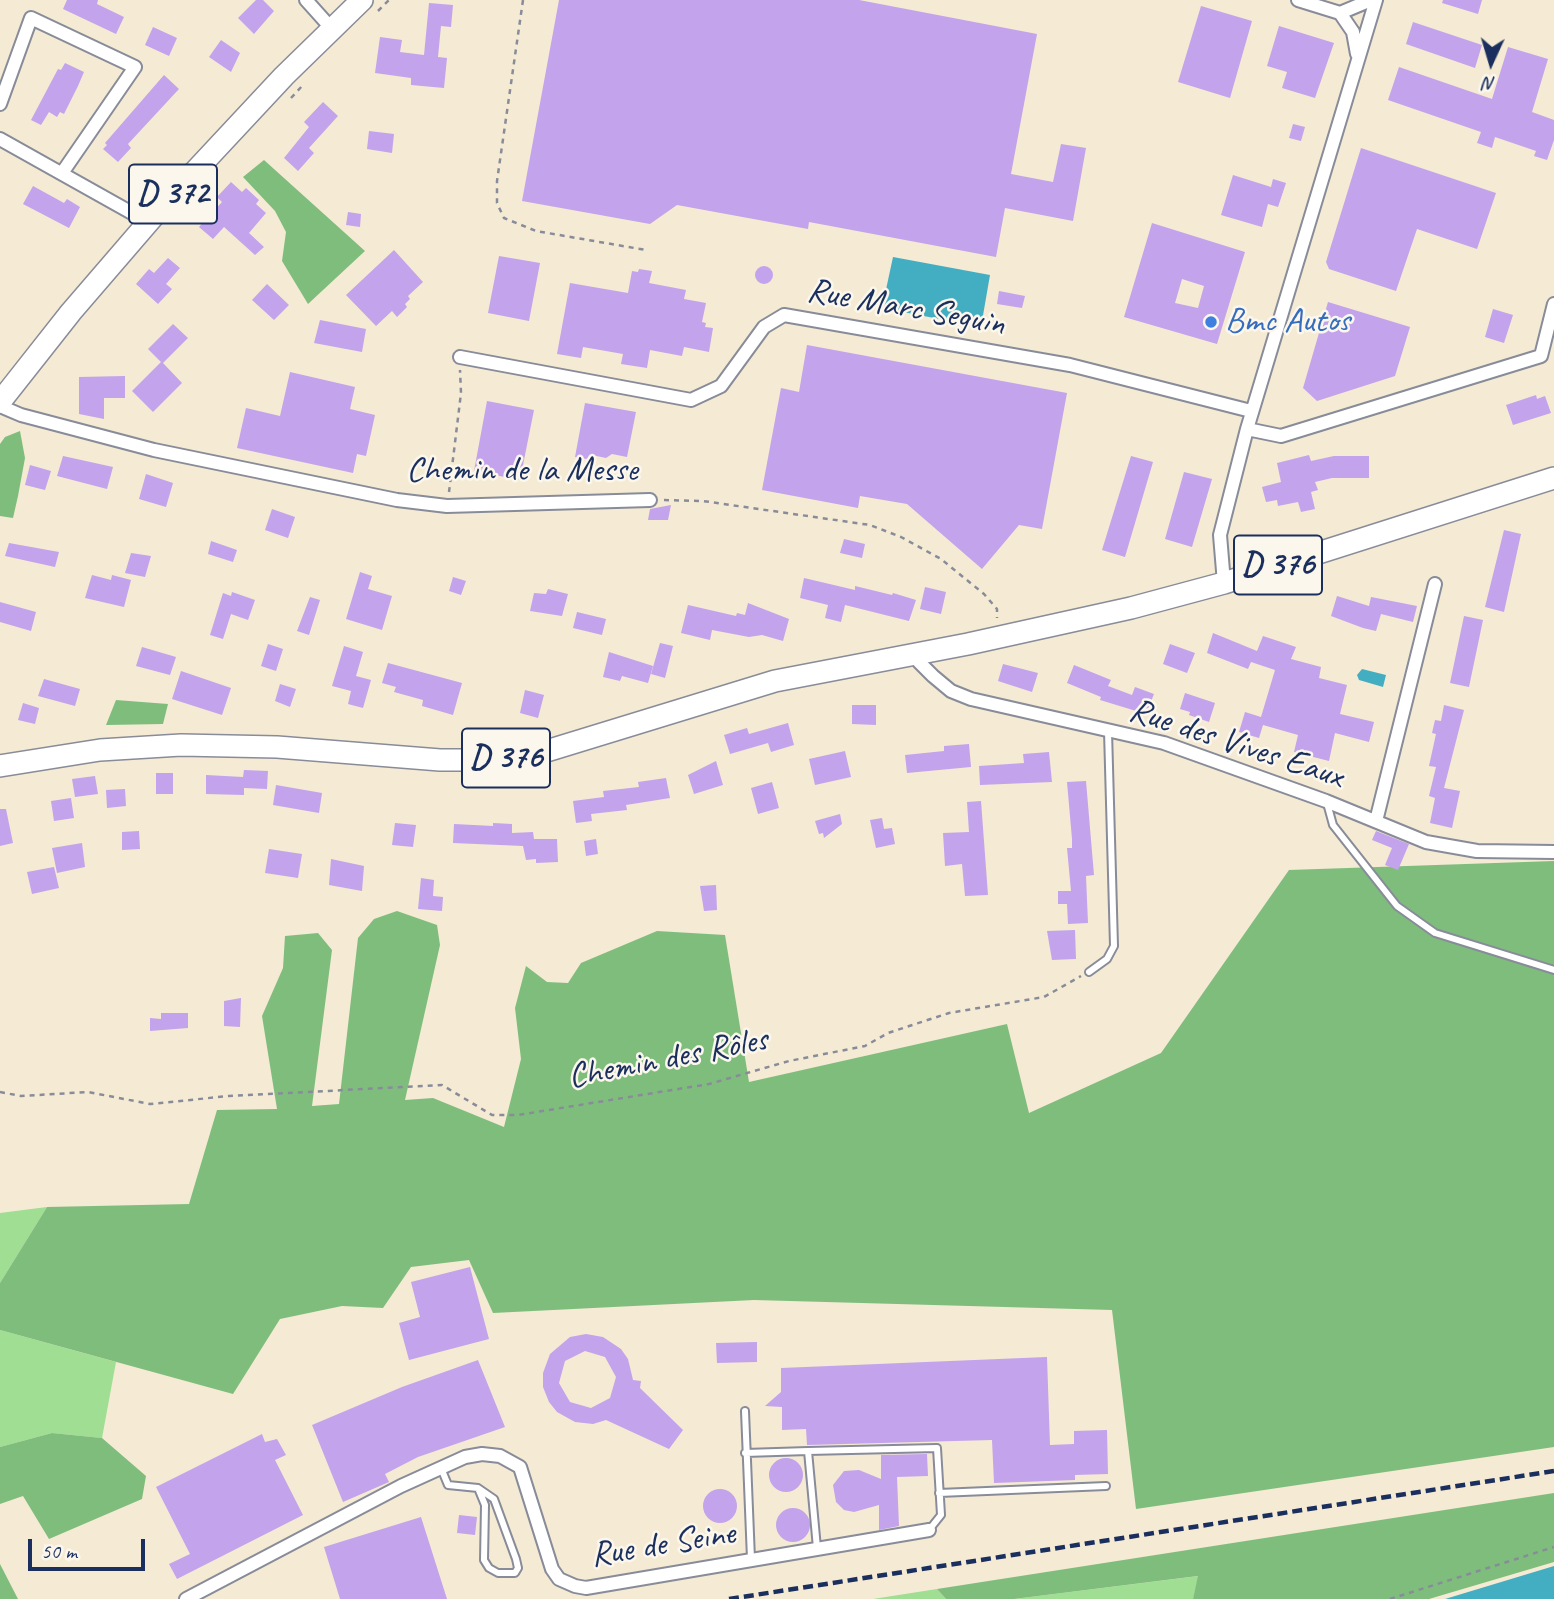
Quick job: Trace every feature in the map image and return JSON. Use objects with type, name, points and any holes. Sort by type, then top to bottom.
[{"type":"main road","name":"D 372","points":[[0,404],[148,222],[247,114],[362,0]]},
{"type":"main road","name":"D 376","points":[[0,766],[100,750],[181,745],[277,747],[440,760],[519,757],[587,741],[775,681],[999,637],[1224,583],[1554,478]]},
{"type":"street","points":[[306,0],[332,29]]},
{"type":"street","points":[[1298,0],[1340,13],[1374,0]]},
{"type":"street","points":[[1224,583],[1220,535],[1251,411],[1358,62],[1374,0]]},
{"type":"street","points":[[1340,13],[1353,32],[1358,62]]},
{"type":"street","points":[[0,104],[31,19],[135,67],[62,173]]},
{"type":"street","points":[[0,139],[148,222]]},
{"type":"street","points":[[1247,429],[1281,436],[1548,355],[1554,304]]},
{"type":"street","name":"Rue Marc Seguin","points":[[460,358],[691,400],[721,386],[764,327],[772,319],[784,315],[1068,365],[1251,411]]},
{"type":"street","name":"Chemin de la Messe","points":[[0,404],[22,415],[154,450],[369,495],[447,506],[650,500]]},
{"type":"street","points":[[1376,821],[1435,584]]},
{"type":"street","name":"Rue des Vives Eaux","points":[[917,654],[919,662],[951,691],[971,699],[1164,743],[1448,847],[1554,852]]},
{"type":"street","name":"Rue de Seine","points":[[186,1599],[264,1556],[440,1468],[465,1457],[482,1454],[500,1456],[520,1467],[552,1569],[559,1578],[586,1588],[929,1530]]},
{"type":"lane","points":[[1089,972],[1107,959],[1114,946],[1108,731]]},
{"type":"lane","points":[[1326,801],[1333,825],[1397,906],[1436,933],[1554,970]]},
{"type":"lane","points":[[745,1411],[751,1559]]},
{"type":"lane","points":[[745,1453],[937,1448],[941,1515],[929,1530]]},
{"type":"lane","points":[[808,1451],[817,1548]]},
{"type":"lane","points":[[440,1468],[448,1485],[478,1489],[490,1494],[516,1559],[518,1568],[515,1573],[498,1573],[489,1568],[484,1560],[485,1505],[478,1489]]},
{"type":"lane","points":[[939,1493],[1106,1486]]},
{"type":"path","points":[[523,0],[497,181],[497,203],[504,218],[518,226],[536,231],[646,250]]},
{"type":"path","points":[[447,506],[461,393],[460,358]]},
{"type":"path","name":"Chemin de la Messe","points":[[650,500],[703,501],[880,529],[941,559],[984,594],[998,610],[999,637]]},
{"type":"path","name":"Chemin des Rôles","points":[[0,1092],[20,1096],[88,1092],[150,1104],[229,1096],[442,1085],[465,1096],[492,1115],[519,1115],[709,1084],[789,1061],[865,1046],[888,1033],[949,1013],[1044,997],[1089,972]]},
{"type":"path","points":[[1390,1599],[1554,1547]]},
{"type":"green space","points":[[264,160],[365,251],[308,304],[282,261],[286,232],[275,211],[243,177]]},
{"type":"green space","points":[[20,431],[25,458],[13,518],[0,516],[0,444],[5,437]]},
{"type":"green space","points":[[116,700],[168,704],[163,724],[106,725]]},
{"type":"green space","points":[[1554,861],[1554,1447],[1136,1509],[1112,1310],[754,1300],[493,1313],[469,1260],[411,1267],[383,1308],[342,1306],[280,1319],[233,1394],[0,1330],[0,1283],[47,1207],[189,1204],[217,1110],[277,1109],[262,1016],[283,968],[285,936],[318,933],[332,950],[312,1106],[339,1104],[358,938],[374,919],[397,911],[437,925],[440,945],[405,1100],[433,1098],[504,1127],[521,1059],[515,1008],[526,966],[547,982],[568,983],[581,963],[657,931],[725,935],[749,1082],[1007,1024],[1029,1113],[1161,1053],[1289,870]]},
{"type":"green space","points":[[47,1207],[0,1283],[0,1213]]},
{"type":"green space","points":[[0,1330],[116,1362],[102,1438],[52,1433],[0,1447]]},
{"type":"green space","points":[[52,1433],[102,1438],[146,1476],[142,1499],[49,1539],[23,1496],[0,1504],[0,1447]]},
{"type":"green space","points":[[1554,1493],[1554,1562],[1429,1599],[1193,1599],[1198,1576],[1014,1599],[946,1599],[937,1589]]},
{"type":"green space","points":[[0,1564],[18,1599],[0,1599]]},
{"type":"green space","points":[[1199,1576],[1193,1599],[1014,1599]]},
{"type":"green space","points":[[937,1589],[946,1599],[873,1599]]},
{"type":"water","points":[[893,257],[990,275],[981,327],[882,308]]},
{"type":"water","points":[[1362,669],[1386,675],[1383,687],[1359,680],[1357,675]]},
{"type":"water","points":[[1554,1566],[1554,1599],[1445,1599]]},
{"type":"building","points":[[67,0],[98,0],[97,4],[124,17],[116,34],[63,9]]},
{"type":"building","points":[[256,0],[263,0],[274,11],[254,34],[238,18]]},
{"type":"building","points":[[559,0],[859,0],[1037,34],[1011,174],[1053,182],[1061,144],[1086,148],[1073,221],[1005,208],[996,257],[809,222],[808,229],[677,205],[650,224],[522,201]]},
{"type":"building","points":[[1443,0],[1482,0],[1478,14],[1442,3]]},
{"type":"building","points":[[429,3],[453,5],[451,27],[441,26],[438,57],[447,58],[444,88],[411,85],[411,78],[375,73],[380,37],[402,40],[400,52],[424,55]]},
{"type":"building","points":[[1201,6],[1252,21],[1230,98],[1178,82]]},
{"type":"building","points":[[1413,22],[1482,45],[1475,68],[1406,44]]},
{"type":"building","points":[[1279,26],[1334,43],[1315,98],[1282,88],[1287,72],[1267,66]]},
{"type":"building","points":[[153,27],[177,38],[169,56],[145,45]]},
{"type":"building","points":[[221,40],[240,53],[231,72],[209,57]]},
{"type":"building","points":[[1508,47],[1548,59],[1532,112],[1554,120],[1554,140],[1547,160],[1534,156],[1536,151],[1495,137],[1492,148],[1477,143],[1481,132],[1388,100],[1399,67],[1492,99]]},
{"type":"building","points":[[65,63],[84,72],[64,114],[60,112],[57,117],[49,112],[41,125],[31,120],[58,69],[61,70]]},
{"type":"building","points":[[164,75],[179,89],[128,144],[131,148],[118,162],[103,149],[107,145],[105,143]]},
{"type":"building","points":[[323,102],[338,116],[309,148],[314,153],[298,171],[284,158],[309,127],[304,122]]},
{"type":"building","points":[[1293,124],[1305,127],[1301,141],[1289,138]]},
{"type":"building","points":[[369,131],[394,134],[392,153],[367,149]]},
{"type":"building","points":[[1361,148],[1496,193],[1477,249],[1417,229],[1396,291],[1329,269],[1326,262]]},
{"type":"building","points":[[1233,175],[1271,187],[1273,179],[1286,183],[1278,207],[1268,204],[1262,227],[1221,215]]},
{"type":"building","points":[[231,182],[242,192],[246,188],[259,200],[256,204],[266,213],[249,233],[264,247],[255,255],[224,227],[213,239],[199,227],[222,202],[217,197]]},
{"type":"building","points":[[33,186],[64,203],[67,199],[80,207],[69,228],[23,204]]},
{"type":"building","points":[[348,212],[361,214],[360,227],[346,225]]},
{"type":"building","points":[[1152,223],[1245,252],[1217,344],[1124,317]],"holes":[[[1182,279],[1204,286],[1198,308],[1175,303]]]},
{"type":"building","points":[[394,250],[423,282],[408,296],[410,299],[405,304],[407,307],[397,317],[392,311],[376,326],[346,295]]},
{"type":"building","points":[[499,256],[540,263],[529,321],[488,313]]},
{"type":"building","points":[[168,258],[180,268],[166,284],[172,289],[158,304],[136,284],[149,269],[154,273]]},
{"type":"building","points":[[764,266],[770,269],[773,275],[770,281],[764,284],[758,281],[755,275],[758,269]]},
{"type":"building","points":[[639,269],[652,271],[649,283],[686,290],[684,299],[706,303],[702,322],[706,323],[705,327],[713,328],[709,352],[684,347],[682,356],[650,350],[647,368],[621,364],[623,354],[583,347],[581,358],[557,354],[570,283],[628,293],[632,271],[638,272]]},
{"type":"building","points":[[267,284],[289,305],[274,320],[252,300]]},
{"type":"building","points":[[999,291],[1025,296],[1022,308],[997,304]]},
{"type":"building","points":[[1328,302],[1410,327],[1395,376],[1317,401],[1303,388]]},
{"type":"building","points":[[1493,309],[1513,315],[1504,343],[1485,337]]},
{"type":"building","points":[[320,320],[366,329],[362,352],[314,343]]},
{"type":"building","points":[[173,324],[188,338],[163,363],[182,383],[153,412],[132,391],[161,362],[148,349]]},
{"type":"building","points":[[807,345],[1067,393],[1042,529],[1019,525],[982,569],[907,504],[860,496],[858,508],[762,490],[781,388],[799,392]]},
{"type":"building","points":[[290,372],[355,387],[350,409],[375,415],[366,456],[357,454],[353,473],[237,448],[246,408],[280,416]]},
{"type":"building","points":[[125,376],[125,398],[104,398],[104,419],[79,414],[79,377]]},
{"type":"building","points":[[1536,395],[1537,399],[1545,396],[1551,413],[1513,425],[1506,405]]},
{"type":"building","points":[[487,401],[534,410],[520,480],[474,471]]},
{"type":"building","points":[[585,403],[636,412],[627,457],[612,454],[606,458],[592,455],[587,459],[575,457]]},
{"type":"building","points":[[1309,455],[1311,461],[1334,456],[1369,456],[1369,478],[1332,478],[1315,482],[1318,490],[1311,492],[1315,509],[1301,512],[1298,502],[1278,506],[1277,500],[1266,502],[1262,487],[1281,482],[1277,463]]},
{"type":"building","points":[[63,456],[113,467],[107,489],[57,476]]},
{"type":"building","points":[[1131,456],[1153,462],[1125,557],[1102,550]]},
{"type":"building","points":[[30,465],[51,471],[45,490],[25,485]]},
{"type":"building","points":[[1184,472],[1212,479],[1192,547],[1165,539]]},
{"type":"building","points":[[146,474],[173,483],[166,507],[139,499]]},
{"type":"building","points":[[671,505],[668,520],[648,520],[650,509]]},
{"type":"building","points":[[272,509],[295,517],[288,538],[265,530]]},
{"type":"building","points":[[1504,530],[1521,534],[1504,612],[1485,607]]},
{"type":"building","points":[[844,539],[865,544],[862,558],[840,553]]},
{"type":"building","points":[[211,541],[237,550],[233,562],[208,554]]},
{"type":"building","points":[[9,543],[59,552],[55,567],[5,556]]},
{"type":"building","points":[[131,553],[151,556],[145,577],[125,573]]},
{"type":"building","points":[[360,572],[372,576],[368,589],[392,596],[382,630],[346,619]]},
{"type":"building","points":[[92,575],[111,580],[112,575],[131,580],[124,607],[85,598]]},
{"type":"building","points":[[453,577],[466,581],[461,595],[449,591]]},
{"type":"building","points":[[804,578],[855,590],[855,586],[892,595],[893,593],[916,600],[909,621],[845,605],[841,622],[825,618],[828,605],[800,598]]},
{"type":"building","points":[[925,587],[946,592],[941,614],[920,609]]},
{"type":"building","points":[[548,589],[568,594],[562,616],[530,611],[534,593],[546,594]]},
{"type":"building","points":[[232,592],[255,600],[248,620],[231,614],[223,639],[210,635],[223,593],[231,596]]},
{"type":"building","points":[[1337,596],[1369,606],[1371,597],[1417,606],[1413,622],[1381,614],[1376,631],[1331,616]]},
{"type":"building","points":[[310,597],[320,600],[309,635],[297,631]]},
{"type":"building","points":[[0,602],[36,612],[31,631],[0,622]]},
{"type":"building","points":[[748,603],[789,619],[783,641],[762,635],[749,637],[712,630],[710,640],[681,633],[688,605],[736,616],[737,613],[745,615]]},
{"type":"building","points":[[577,612],[606,619],[602,635],[573,628]]},
{"type":"building","points":[[1464,616],[1483,620],[1469,687],[1450,683]]},
{"type":"building","points":[[1213,633],[1257,651],[1263,636],[1296,647],[1291,659],[1321,667],[1319,678],[1347,685],[1340,714],[1374,722],[1369,742],[1335,733],[1329,761],[1294,752],[1298,735],[1263,725],[1259,738],[1239,732],[1245,712],[1261,717],[1275,670],[1251,662],[1248,669],[1207,653]]},
{"type":"building","points":[[660,643],[673,646],[665,678],[651,674]]},
{"type":"building","points":[[268,644],[283,649],[276,671],[261,666]]},
{"type":"building","points":[[1170,644],[1195,653],[1187,673],[1163,664]]},
{"type":"building","points":[[344,646],[363,652],[356,676],[371,680],[363,708],[348,704],[351,691],[332,686]]},
{"type":"building","points":[[142,647],[176,657],[170,675],[136,666]]},
{"type":"building","points":[[609,652],[653,666],[648,683],[622,676],[620,681],[603,677]]},
{"type":"building","points":[[388,663],[462,683],[453,715],[422,706],[423,700],[394,692],[396,687],[382,683]]},
{"type":"building","points":[[1003,664],[1038,673],[1032,692],[998,681]]},
{"type":"building","points":[[1074,665],[1111,680],[1108,686],[1132,695],[1135,687],[1154,694],[1146,714],[1100,700],[1101,697],[1067,683]]},
{"type":"building","points":[[181,671],[231,688],[222,715],[172,699]]},
{"type":"building","points":[[44,679],[80,689],[75,706],[38,696]]},
{"type":"building","points":[[280,684],[296,689],[290,707],[275,701]]},
{"type":"building","points":[[525,690],[544,695],[538,718],[520,713]]},
{"type":"building","points":[[1185,693],[1215,703],[1209,722],[1180,709]]},
{"type":"building","points":[[23,703],[39,708],[35,724],[18,720]]},
{"type":"building","points":[[852,705],[876,705],[876,725],[852,724]]},
{"type":"building","points":[[1444,705],[1464,710],[1444,788],[1460,791],[1452,828],[1430,823],[1435,798],[1429,796],[1436,767],[1429,766],[1436,734],[1432,733],[1435,720],[1441,721]]},
{"type":"building","points":[[788,723],[794,745],[771,752],[768,743],[730,754],[724,735],[747,728],[749,734]]},
{"type":"building","points":[[969,744],[971,767],[907,773],[905,755],[944,751],[944,746]]},
{"type":"building","points":[[845,751],[851,777],[815,785],[809,759]]},
{"type":"building","points":[[1049,752],[1052,782],[980,785],[979,766],[1024,763],[1023,754]]},
{"type":"building","points":[[716,761],[723,785],[694,794],[688,775]]},
{"type":"building","points":[[244,770],[268,771],[267,789],[244,788],[244,795],[206,794],[206,775],[243,777]]},
{"type":"building","points":[[156,773],[173,773],[173,794],[156,794]]},
{"type":"building","points":[[95,776],[98,794],[75,797],[72,779]]},
{"type":"building","points":[[666,778],[670,798],[626,805],[627,810],[591,814],[592,821],[576,823],[573,801],[604,797],[603,791],[639,787],[638,782]]},
{"type":"building","points":[[1086,781],[1094,875],[1086,876],[1088,923],[1068,924],[1067,904],[1058,904],[1058,891],[1071,891],[1067,848],[1072,848],[1072,839],[1067,782]]},
{"type":"building","points":[[772,782],[779,808],[758,814],[751,788]]},
{"type":"building","points":[[276,785],[322,793],[319,813],[273,805]]},
{"type":"building","points":[[125,789],[126,806],[107,808],[106,790]]},
{"type":"building","points":[[71,798],[74,818],[54,821],[51,801]]},
{"type":"building","points":[[981,801],[988,895],[965,896],[962,864],[945,866],[943,833],[969,832],[967,802]]},
{"type":"building","points":[[0,809],[6,809],[13,843],[0,846]]},
{"type":"building","points":[[840,814],[842,824],[824,838],[823,833],[819,834],[815,821]]},
{"type":"building","points":[[882,818],[884,829],[892,828],[895,844],[876,848],[870,820]]},
{"type":"building","points":[[395,823],[416,825],[413,847],[392,845]]},
{"type":"building","points":[[493,823],[512,824],[512,833],[533,832],[534,839],[557,839],[558,862],[536,863],[536,859],[526,860],[523,846],[453,843],[454,824],[493,826]]},
{"type":"building","points":[[139,831],[140,849],[122,850],[122,832]]},
{"type":"building","points":[[1376,831],[1409,844],[1398,870],[1385,865],[1392,848],[1372,840]]},
{"type":"building","points":[[596,839],[598,854],[586,856],[584,841]]},
{"type":"building","points":[[82,843],[85,867],[57,873],[52,848]]},
{"type":"building","points":[[269,849],[302,854],[298,878],[265,873]]},
{"type":"building","points":[[331,859],[364,866],[362,891],[329,885]]},
{"type":"building","points":[[54,867],[59,888],[32,894],[27,872]]},
{"type":"building","points":[[421,878],[434,880],[433,896],[443,897],[442,911],[418,909]]},
{"type":"building","points":[[716,885],[717,910],[704,911],[700,886]]},
{"type":"building","points":[[1075,930],[1076,959],[1052,960],[1047,931]]},
{"type":"building","points":[[241,998],[240,1027],[224,1026],[224,1001]]},
{"type":"building","points":[[161,1013],[188,1013],[188,1028],[150,1031],[150,1018],[161,1019]]},
{"type":"building","points":[[470,1267],[489,1339],[409,1360],[399,1323],[420,1317],[411,1282]]},
{"type":"building","points":[[586,1334],[603,1337],[621,1349],[628,1359],[633,1380],[641,1381],[640,1388],[683,1430],[669,1449],[606,1420],[593,1424],[575,1422],[557,1412],[543,1387],[543,1373],[550,1354],[570,1337]],"holes":[[[585,1351],[605,1357],[616,1377],[610,1398],[591,1408],[570,1402],[559,1383],[565,1361]]]},
{"type":"building","points":[[757,1342],[757,1362],[717,1363],[716,1343]]},
{"type":"building","points":[[1047,1357],[1050,1445],[1074,1444],[1074,1431],[1107,1430],[1108,1474],[1075,1475],[1075,1480],[994,1483],[992,1440],[807,1445],[806,1429],[782,1430],[782,1407],[765,1406],[781,1392],[781,1368]]},
{"type":"building","points":[[478,1360],[505,1427],[418,1457],[385,1474],[389,1482],[343,1502],[312,1425],[402,1387]]},
{"type":"building","points":[[262,1434],[265,1442],[277,1439],[286,1455],[275,1460],[303,1515],[177,1579],[169,1564],[190,1554],[156,1487]]},
{"type":"building","points":[[927,1454],[928,1476],[897,1477],[899,1526],[879,1530],[879,1505],[854,1512],[844,1510],[836,1502],[833,1485],[844,1471],[859,1470],[881,1479],[881,1455]]},
{"type":"building","points":[[786,1458],[798,1463],[803,1475],[798,1487],[786,1492],[774,1487],[769,1475],[774,1463]]},
{"type":"building","points":[[720,1489],[732,1494],[737,1506],[732,1518],[720,1523],[708,1518],[703,1506],[708,1494]]},
{"type":"building","points":[[793,1508],[805,1513],[810,1525],[805,1537],[793,1542],[781,1537],[776,1525],[781,1513]]},
{"type":"building","points":[[459,1515],[477,1517],[475,1535],[457,1533]]},
{"type":"building","points":[[421,1517],[447,1599],[340,1599],[324,1547]]},
{"type":"railway","points":[[729,1599],[1554,1471]]},
{"type":"place","name":"Bmc Autos","points":[[1211,322]]}]
